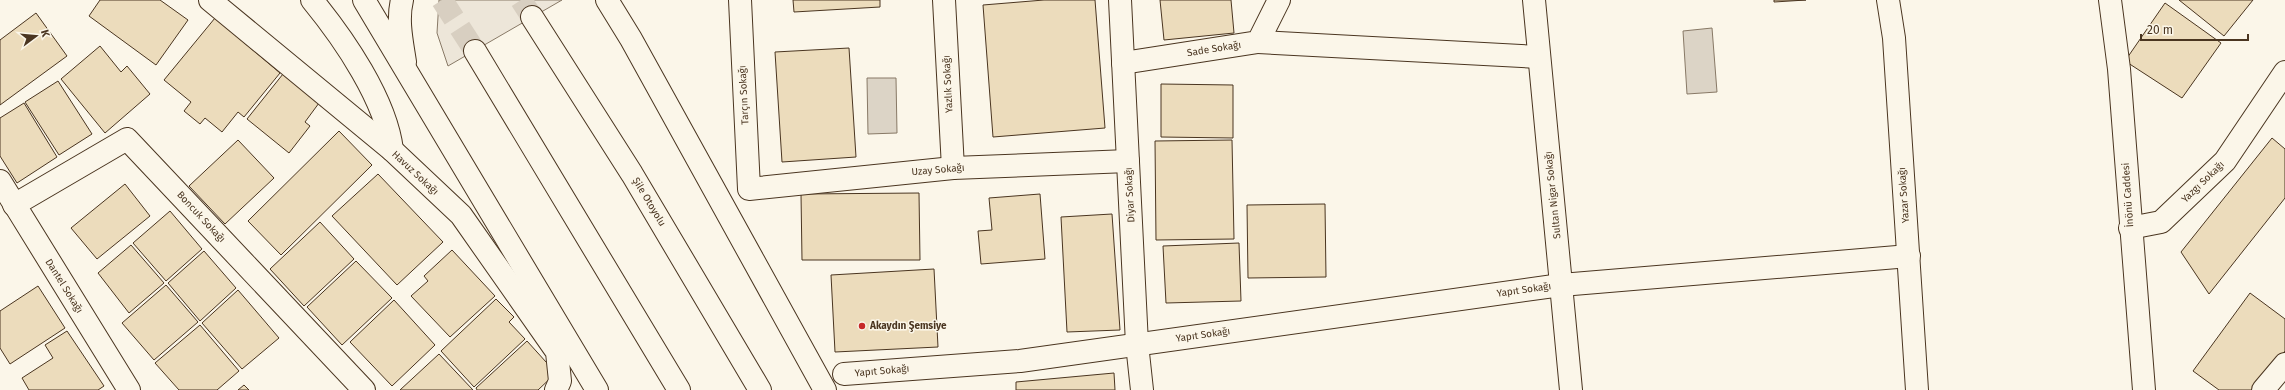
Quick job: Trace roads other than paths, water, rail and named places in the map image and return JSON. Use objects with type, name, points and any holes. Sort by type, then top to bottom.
[{"type":"main road","name":"Havuz Sokağı","points":[[210,0],[392,150],[461,215],[557,352],[560,381],[556,390]]},
{"type":"main road","points":[[312,0],[369,82],[390,130],[392,150]]},
{"type":"main road","points":[[364,0],[597,390]]},
{"type":"main road","points":[[402,0],[400,9],[400,29],[407,74]]},
{"type":"main road","points":[[607,0],[635,46],[825,390]]},
{"type":"main road","name":"Tarçın Sokağı","points":[[740,0],[749,189]]},
{"type":"main road","name":"Yazlık Sokağı","points":[[944,0],[953,168]]},
{"type":"main road","name":"Diyar Sokağı","points":[[1120,0],[1137,344],[1142,390]]},
{"type":"main road","points":[[1258,42],[1279,0]]},
{"type":"main road","name":"Sultan Nigar Sokağı","points":[[1534,0],[1571,390]]},
{"type":"main road","name":"Yazar Sokağı","points":[[1888,0],[1893,32],[1917,390]]},
{"type":"main road","name":"İnönü Caddesi","points":[[2110,0],[2120,68],[2130,228],[2144,390]]},
{"type":"main road","name":"Şile Otoyolu","points":[[532,17],[632,174],[760,390]]},
{"type":"main road","name":"Sade Sokağı","points":[[1123,63],[1258,42],[1539,58]]},
{"type":"main road","points":[[475,51],[679,390]]},
{"type":"main road","name":"Yazgı Sokağı","points":[[2130,228],[2161,222],[2225,161],[2285,72]]},
{"type":"main road","name":"Boncuk Sokağı","points":[[14,205],[127,139],[364,390]]},
{"type":"main road","name":"Uzay Sokağı","points":[[749,189],[953,168],[1128,161]]},
{"type":"main road","name":"Dantel Sokağı","points":[[0,181],[129,390]]},
{"type":"main road","name":"Yapıt Sokağı","points":[[844,374],[1020,361],[1561,285],[1909,256]]},
{"type":"main road","points":[[2263,390],[2285,364]]},
{"type":"tunnel","points":[[442,0],[475,51]]},
{"type":"tunnel","points":[[521,0],[532,17]]},
{"type":"place","name":"Akaydın Şemsiye","points":[[862,326]]}]
